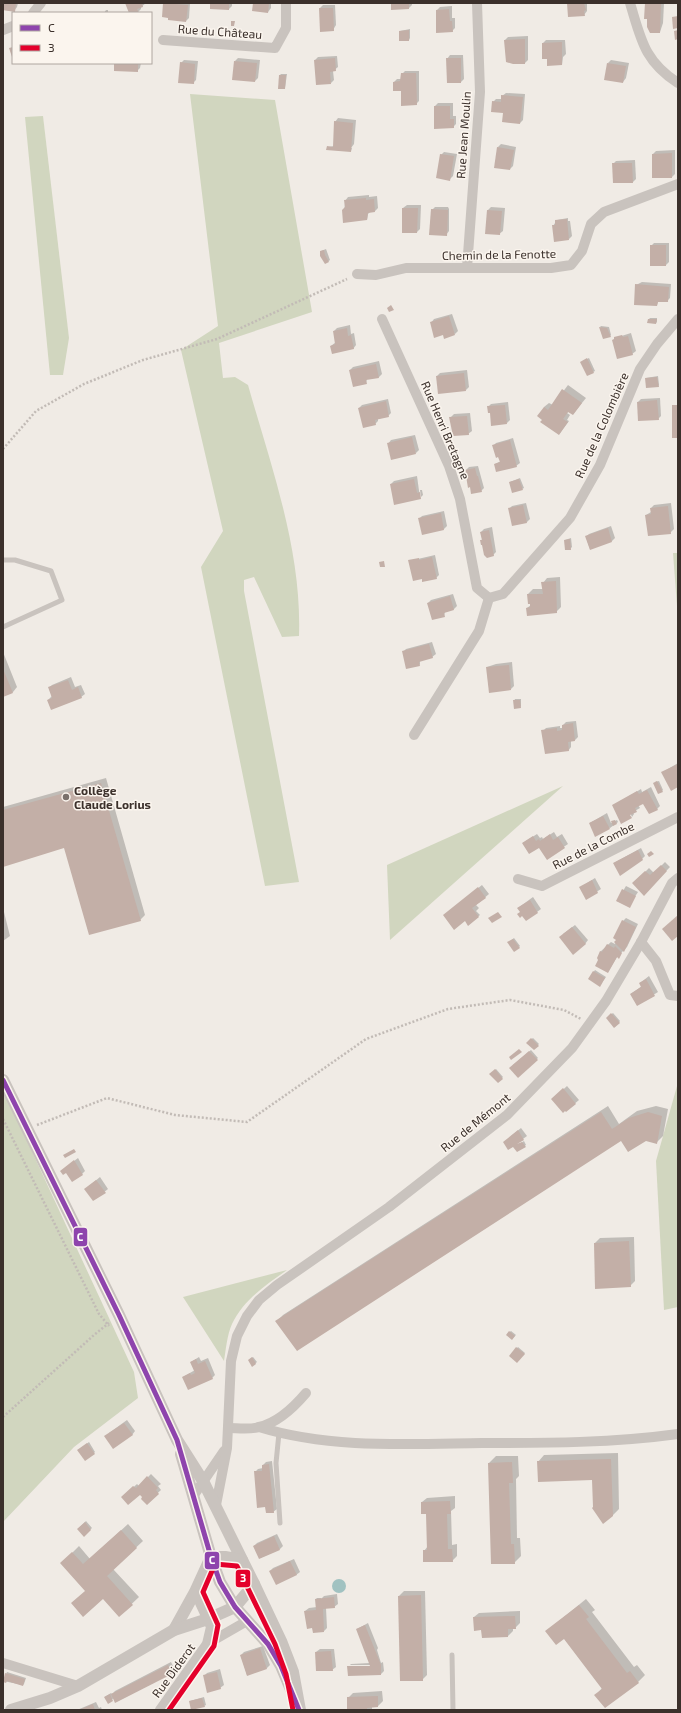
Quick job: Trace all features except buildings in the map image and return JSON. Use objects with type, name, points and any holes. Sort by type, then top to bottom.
[{"type":"street","points":[[34,12],[41,3]]},
{"type":"street","name":"Rue du Château","points":[[163,40],[275,48],[286,28],[286,3]]},
{"type":"street","name":"Rue Jean Moulin","points":[[466,268],[480,92],[476,3]]},
{"type":"street","points":[[630,3],[646,51],[655,64],[678,83]]},
{"type":"street","name":"Chemin de la Fenotte","points":[[357,274],[376,276],[406,268],[551,268],[571,265],[582,251],[591,224],[604,212],[678,184]]},
{"type":"street","name":"Rue Henri Bretagne","points":[[382,319],[449,466],[460,499],[477,588],[489,598]]},
{"type":"street","name":"Rue de la Colombière","points":[[489,598],[503,594],[570,518],[600,465],[640,369],[656,344],[678,319]]},
{"type":"street","points":[[414,735],[479,631],[489,598]]},
{"type":"street","name":"Rue de la Combe","points":[[518,879],[542,886],[678,817]]},
{"type":"street","name":"Rue de Mémont","points":[[216,1505],[227,1448],[231,1361],[237,1336],[247,1316],[259,1300],[277,1285],[389,1206],[508,1115],[572,1048],[590,1024],[606,1001],[641,942],[672,883],[678,878]]},
{"type":"street","points":[[641,942],[656,961],[670,995],[678,996]]},
{"type":"street","points":[[3,1080],[120,1315],[177,1440],[211,1558],[220,1582],[235,1607],[268,1644],[300,1710]]},
{"type":"street","points":[[259,1427],[276,1419],[294,1407],[306,1393]]},
{"type":"street","points":[[228,1428],[259,1427],[279,1433],[322,1440],[398,1444],[633,1439],[678,1434]]},
{"type":"street","points":[[177,1440],[204,1481],[281,1641],[293,1672],[300,1710]]},
{"type":"street","points":[[194,1495],[227,1448]]},
{"type":"street","points":[[211,1558],[225,1557],[242,1560]]},
{"type":"street","points":[[174,1630],[195,1592],[211,1558]]},
{"type":"street","points":[[11,1710],[50,1698],[78,1686],[174,1630],[208,1619],[235,1607],[254,1584]]},
{"type":"street","name":"Rue Diderot","points":[[195,1592],[211,1627],[208,1644]]},
{"type":"street","name":"Rue Diderot","points":[[160,1710],[208,1644],[247,1621]]},
{"type":"street","points":[[3,1663],[78,1686]]},
{"type":"lane","points":[[3,560],[15,560],[51,571],[62,600],[3,627]]},
{"type":"lane","points":[[279,1433],[276,1463],[280,1523]]},
{"type":"lane","points":[[452,1655],[453,1710]]},
{"type":"path","points":[[3,449],[36,411],[84,384],[143,360],[217,340],[288,308],[357,274]]},
{"type":"path","points":[[27,1128],[107,1098],[175,1115],[247,1122],[366,1039],[448,1009],[510,1000],[564,1010],[590,1024]]},
{"type":"path","points":[[3,1119],[99,1314],[112,1331]]},
{"type":"path","points":[[3,1417],[94,1334],[120,1315]]},
{"type":"green space","points":[[190,94],[275,100],[312,312],[219,343],[223,378],[235,377],[248,385],[283,509],[296,572],[299,604],[299,636],[282,637],[254,577],[244,580],[244,591],[299,882],[265,886],[201,567],[223,531],[181,350],[218,326]]},
{"type":"green space","points":[[43,116],[69,338],[63,375],[50,375],[25,117]]},
{"type":"green space","points":[[673,553],[678,553],[678,619]]},
{"type":"green space","points":[[563,786],[390,940],[387,865]]},
{"type":"green space","points":[[677,1086],[678,1307],[664,1310],[656,1161]]},
{"type":"green space","points":[[3,1089],[134,1372],[138,1398],[74,1447],[3,1522]]},
{"type":"green space","points":[[287,1270],[271,1281],[249,1300],[237,1315],[229,1333],[224,1361],[183,1297]]},
{"type":"water","points":[[339,1579],[344,1581],[346,1586],[344,1591],[339,1593],[334,1591],[332,1586],[334,1581]]},
{"type":"transit line","name":"C","points":[[3,1080],[119,1315],[177,1440],[211,1557],[220,1582],[235,1607],[268,1644],[281,1666],[299,1710]]},
{"type":"transit line","name":"3","points":[[169,1710],[214,1646],[218,1625],[203,1592],[215,1564],[237,1566],[275,1644],[286,1674],[293,1710]]},
{"type":"place","name":"Collège Claude Lorius","points":[[66,797]]}]
